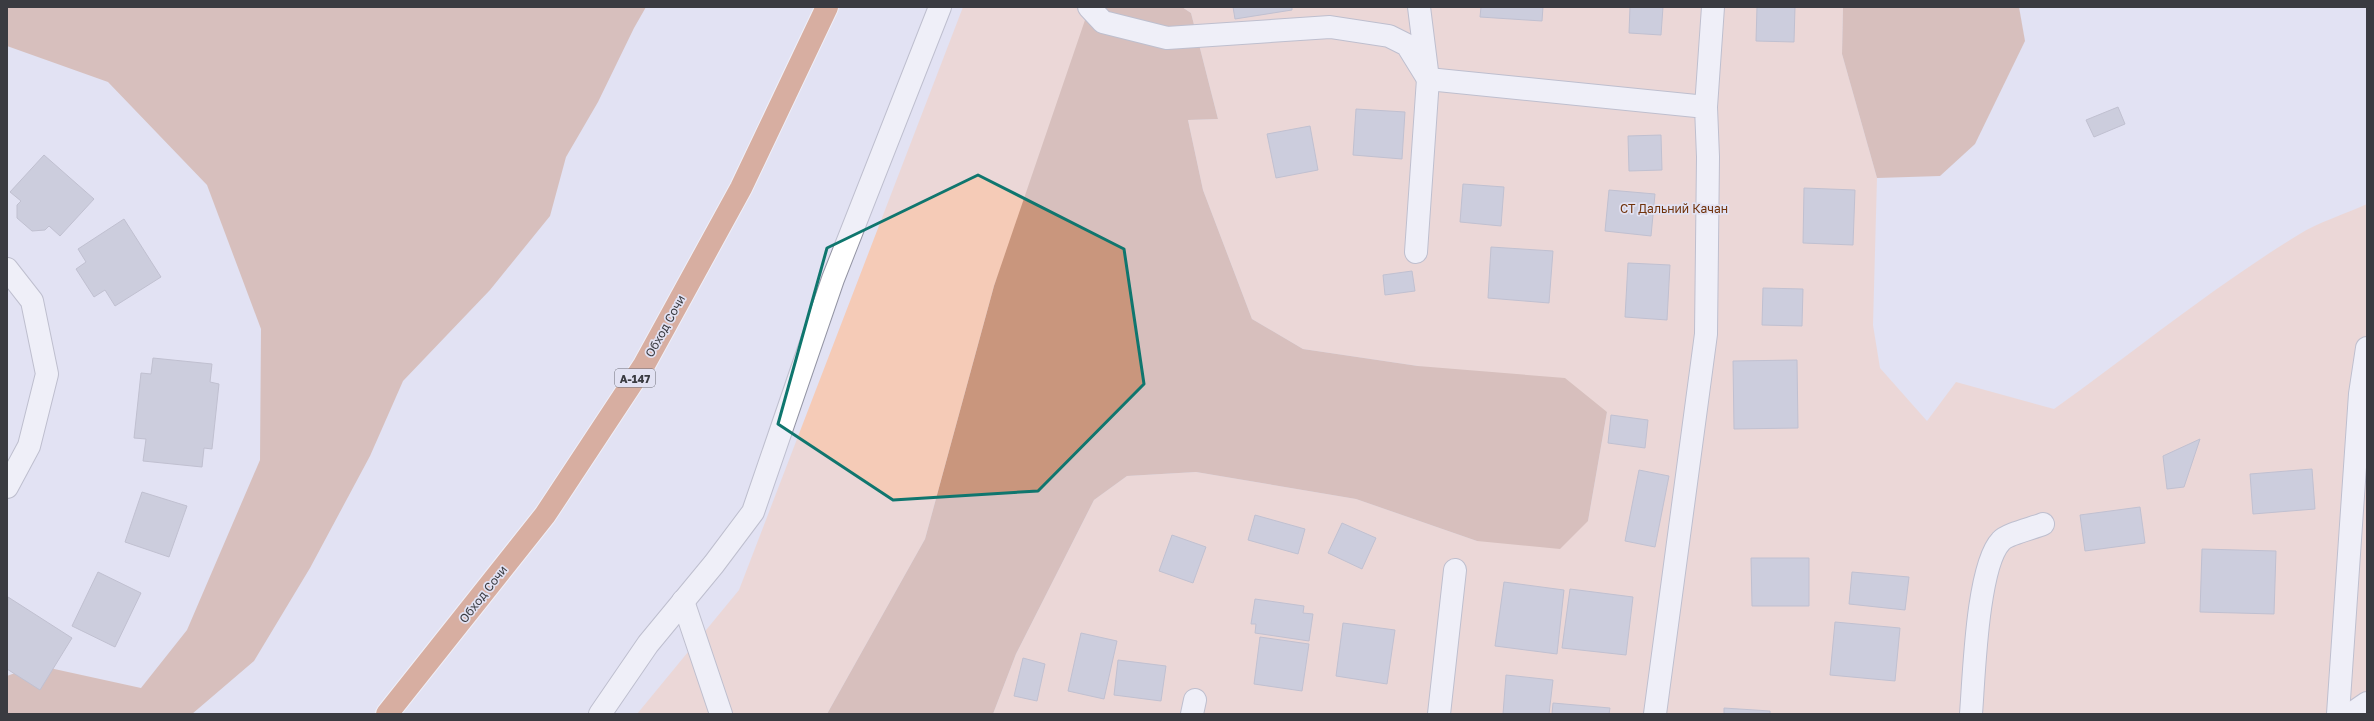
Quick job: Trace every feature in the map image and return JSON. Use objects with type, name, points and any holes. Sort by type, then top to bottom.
[{"type":"highway","name":"Обход Сочи","points":[[387,714],[545,515],[644,365],[741,188],[827,7]]},
{"type":"street","points":[[600,714],[648,644],[714,564],[752,512],[833,279],[940,7]]},
{"type":"street","points":[[1090,7],[1103,22],[1167,38],[1330,27],[1389,36],[1407,45],[1428,79]]},
{"type":"street","points":[[1416,252],[1428,79],[1419,7]]},
{"type":"street","points":[[1655,714],[1706,334],[1708,157],[1706,107],[1713,7]]},
{"type":"street","points":[[1428,79],[1706,107]]},
{"type":"street","points":[[7,269],[32,301],[47,374],[29,446],[7,486]]},
{"type":"street","points":[[2338,714],[2360,394],[2367,348]]},
{"type":"street","points":[[1971,714],[1976,639],[1990,558],[2002,540],[2043,524]]},
{"type":"street","points":[[1439,714],[1455,570]]},
{"type":"street","points":[[683,601],[721,714]]},
{"type":"street","points":[[2351,714],[2367,703]]},
{"type":"highlighted area","points":[[978,175],[1124,249],[1144,384],[1038,491],[893,500],[778,424],[827,248]]},
{"type":"green space","points":[[963,7],[1100,7],[994,286],[925,539],[827,714],[637,714],[739,590]]},
{"type":"green space","name":"СТ Дальний Качан","points":[[1182,7],[1843,7],[1842,54],[1877,178],[1873,325],[1880,368],[1927,421],[1956,382],[2054,409],[2235,276],[2266,255],[2306,230],[2367,204],[2367,714],[993,714],[1016,654],[1094,500],[1127,476],[1196,472],[1356,499],[1477,541],[1588,521],[1607,412],[1418,366],[1303,349],[1252,319],[1203,190],[1188,120],[1218,119],[1191,13]]},
{"type":"shaded area","points":[[7,7],[646,7],[634,28],[598,102],[566,157],[550,216],[490,290],[403,381],[370,456],[310,568],[254,661],[192,714],[7,714],[7,676],[36,665],[141,688],[187,630],[260,460],[261,329],[207,185],[108,82],[7,46]]},
{"type":"shaded area","points":[[1100,7],[1182,7],[1191,13],[1218,119],[1188,120],[1203,190],[1252,319],[1303,349],[1418,366],[1565,378],[1607,412],[1588,521],[1560,549],[1477,541],[1356,499],[1196,472],[1127,476],[1094,500],[1016,654],[993,714],[827,714],[925,539],[994,286],[1085,20]]},
{"type":"shaded area","points":[[1843,7],[2019,7],[2025,41],[1975,144],[1940,176],[1877,178],[1842,54]]},
{"type":"building","points":[[1233,7],[1292,7],[1292,10],[1235,19]]},
{"type":"building","points":[[1481,7],[1543,7],[1542,21],[1480,17]]},
{"type":"building","points":[[1630,7],[1663,7],[1661,35],[1629,33]]},
{"type":"building","points":[[1757,7],[1795,7],[1794,42],[1756,41]]},
{"type":"building","points":[[2118,107],[2125,124],[2094,137],[2086,120]]},
{"type":"building","points":[[1356,109],[1405,112],[1402,159],[1353,155]]},
{"type":"building","points":[[1310,126],[1318,170],[1276,178],[1267,134]]},
{"type":"building","points":[[1661,135],[1662,170],[1629,171],[1628,136]]},
{"type":"building","points":[[44,155],[94,199],[60,236],[49,226],[45,230],[32,231],[17,218],[17,205],[21,201],[10,192]]},
{"type":"building","points":[[1463,184],[1504,187],[1501,226],[1460,222]]},
{"type":"building","points":[[1804,188],[1855,190],[1853,245],[1803,243]]},
{"type":"building","points":[[1609,190],[1655,194],[1651,236],[1605,231]]},
{"type":"building","points":[[124,219],[161,277],[115,306],[105,290],[94,297],[76,269],[86,262],[78,249]]},
{"type":"building","points":[[1491,247],[1553,251],[1549,303],[1488,298]]},
{"type":"building","points":[[1628,263],[1670,265],[1667,320],[1625,317]]},
{"type":"building","points":[[1412,271],[1415,291],[1385,295],[1383,275]]},
{"type":"building","points":[[1763,288],[1803,289],[1802,326],[1762,325]]},
{"type":"building","points":[[153,358],[212,364],[210,382],[219,384],[212,449],[204,448],[202,467],[143,461],[146,439],[134,438],[141,373],[151,374]]},
{"type":"building","points":[[1797,360],[1798,428],[1734,429],[1733,361]]},
{"type":"building","points":[[1611,415],[1648,420],[1645,448],[1608,443]]},
{"type":"building","points":[[2200,439],[2184,487],[2167,489],[2163,456]]},
{"type":"building","points":[[2312,469],[2315,509],[2253,514],[2250,474]]},
{"type":"building","points":[[1639,470],[1669,476],[1655,547],[1625,541]]},
{"type":"building","points":[[142,492],[187,506],[169,557],[125,542]]},
{"type":"building","points":[[2140,507],[2145,543],[2085,551],[2080,515]]},
{"type":"building","points":[[1255,515],[1305,529],[1298,554],[1248,540]]},
{"type":"building","points":[[1342,523],[1376,538],[1362,569],[1328,553]]},
{"type":"building","points":[[1172,535],[1206,547],[1193,583],[1159,571]]},
{"type":"building","points":[[2202,549],[2276,551],[2274,614],[2200,612]]},
{"type":"building","points":[[1751,558],[1809,558],[1809,606],[1752,606]]},
{"type":"building","points":[[98,572],[141,593],[115,647],[72,626]]},
{"type":"building","points":[[1852,572],[1909,577],[1905,610],[1849,604]]},
{"type":"building","points":[[1504,582],[1564,590],[1557,654],[1495,646]]},
{"type":"building","points":[[1570,589],[1633,597],[1626,655],[1562,648]]},
{"type":"building","points":[[8,597],[72,638],[40,690],[7,669]]},
{"type":"building","points":[[1255,599],[1304,606],[1303,613],[1313,614],[1309,641],[1255,633],[1256,624],[1251,624]]},
{"type":"building","points":[[1835,622],[1900,628],[1895,681],[1830,675]]},
{"type":"building","points":[[1343,623],[1395,630],[1387,684],[1336,676]]},
{"type":"building","points":[[1081,633],[1117,641],[1104,699],[1068,691]]},
{"type":"building","points":[[1260,637],[1309,644],[1302,691],[1254,684]]},
{"type":"building","points":[[1023,658],[1045,664],[1037,701],[1014,696]]},
{"type":"building","points":[[1118,660],[1166,666],[1161,701],[1114,695]]},
{"type":"building","points":[[1506,675],[1553,680],[1549,714],[1503,714]]},
{"type":"building","points":[[1553,703],[1610,708],[1609,714],[1552,714]]},
{"type":"building","points":[[1724,708],[1770,711],[1770,714],[1724,714]]}]
